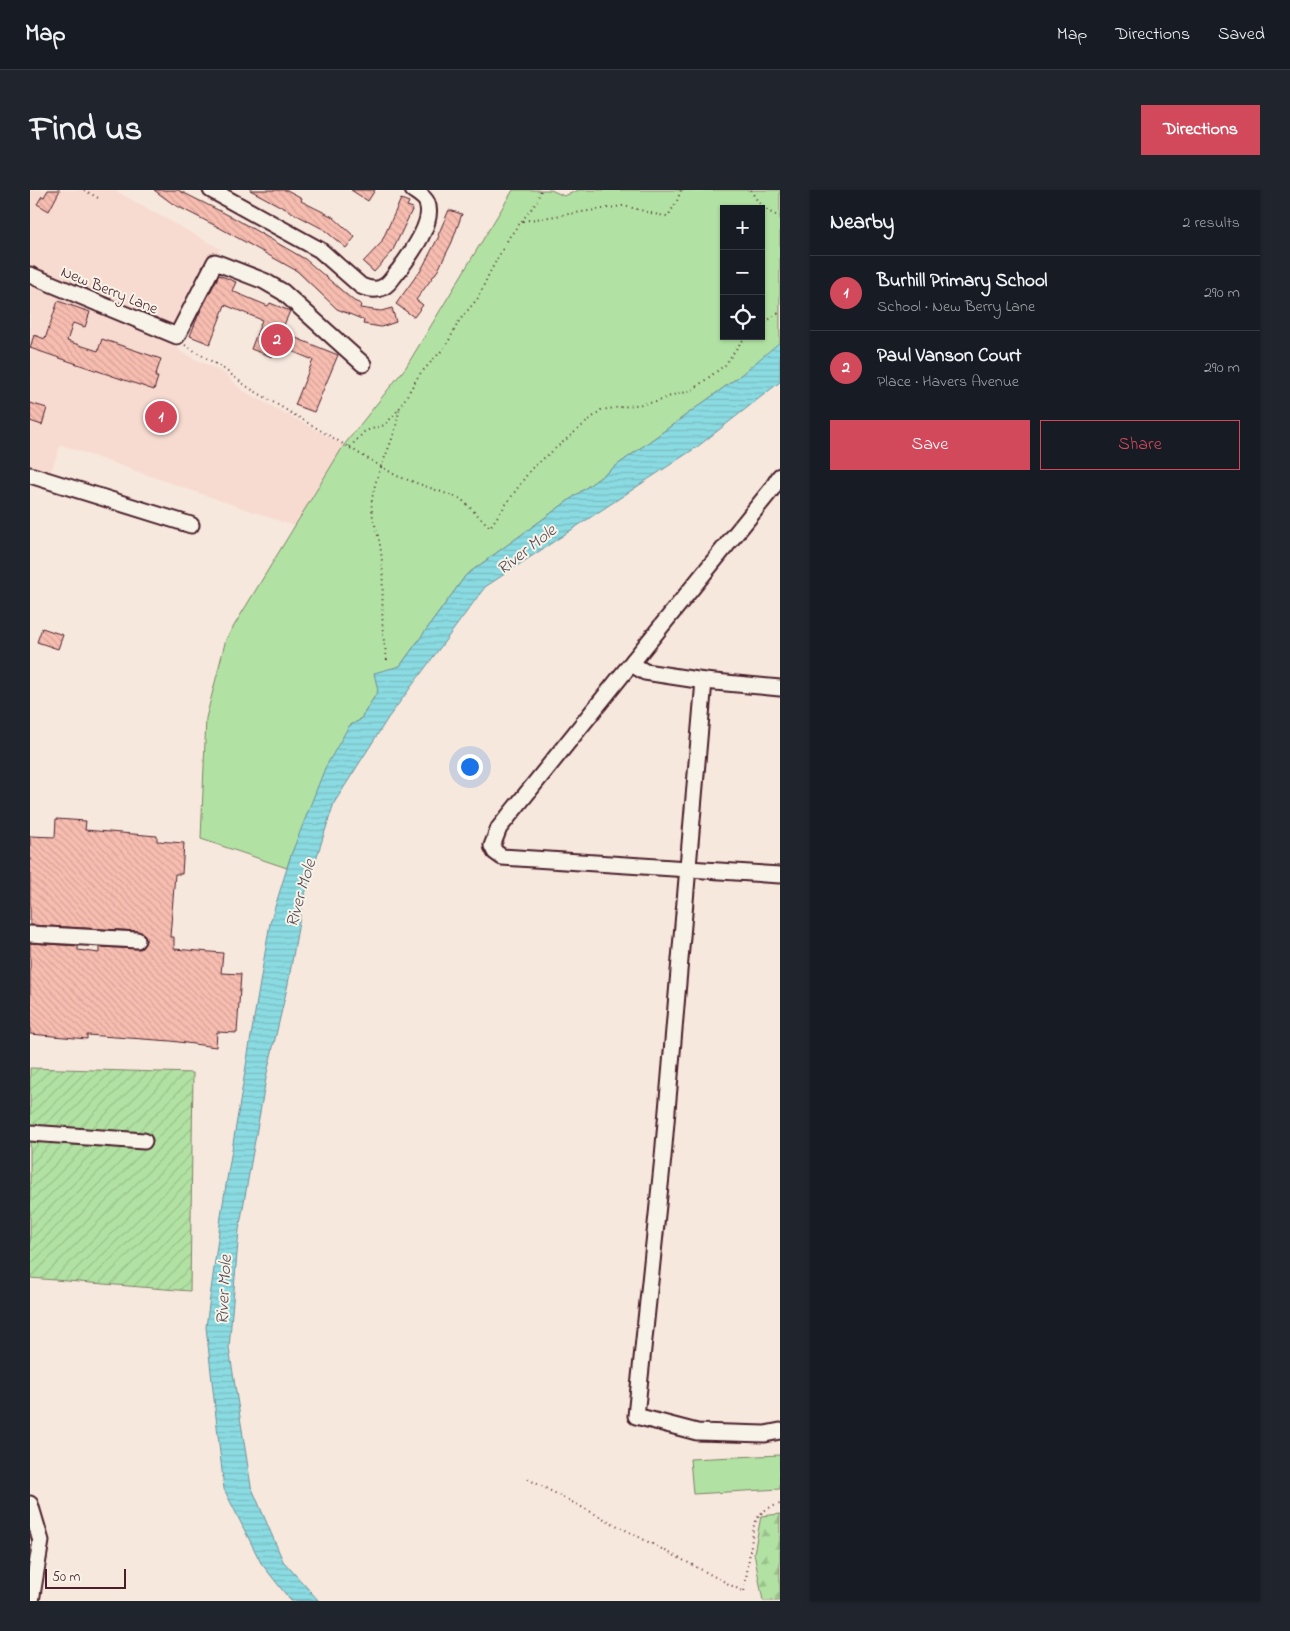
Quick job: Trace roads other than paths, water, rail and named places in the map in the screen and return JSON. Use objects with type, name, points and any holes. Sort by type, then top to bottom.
[{"type":"street","points":[[211,190],[311,245],[361,286],[368,290],[377,290],[388,284],[417,246],[428,216],[425,199],[412,190]]},
{"type":"street","name":"New Berry Lane","points":[[30,275],[177,336],[215,262],[264,281],[283,292],[363,364]]},
{"type":"street","points":[[30,475],[191,525]]},
{"type":"street","points":[[780,476],[771,490],[499,828],[492,846],[495,852],[502,857],[780,875]]},
{"type":"street","points":[[634,660],[635,666],[645,672],[704,681],[780,688]]},
{"type":"street","points":[[704,681],[663,1157],[636,1416],[697,1432],[765,1434],[780,1431]]},
{"type":"street","points":[[30,934],[137,940]]},
{"type":"street","points":[[30,1133],[144,1141]]},
{"type":"street","points":[[30,1504],[41,1541],[31,1601]]},
{"type":"water","name":"River Mole","points":[[780,342],[780,382],[697,447],[485,587],[388,718],[334,803],[303,900],[288,984],[267,1073],[239,1230],[229,1348],[251,1486],[283,1561],[319,1601],[291,1601],[261,1563],[224,1489],[206,1327],[222,1209],[270,923],[291,855],[325,768],[349,726],[360,720],[378,691],[374,673],[400,666],[466,575],[737,378]]},
{"type":"place","name":"Paul Vanson Court","points":[[277,340]]},
{"type":"place","name":"Burhill Primary School","points":[[161,417]]}]
